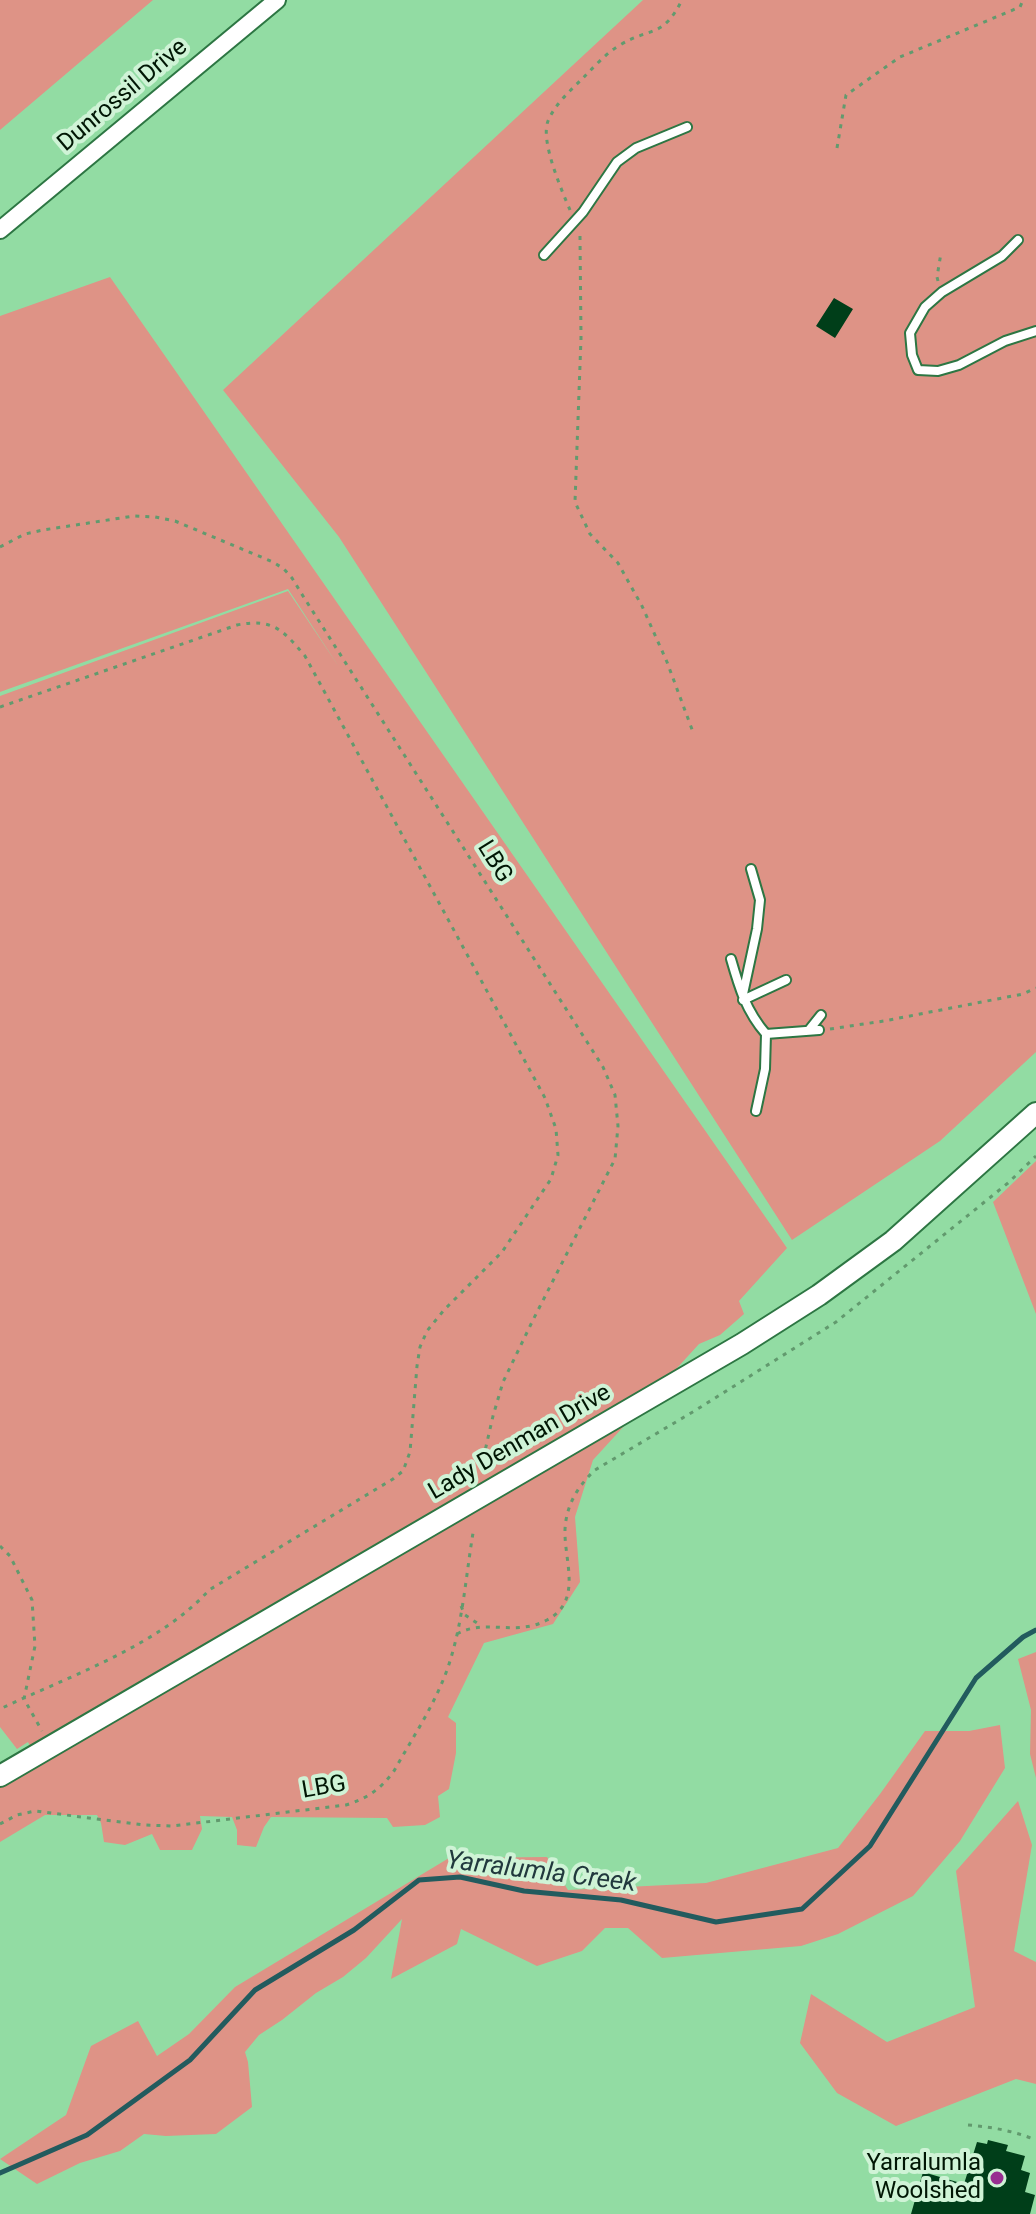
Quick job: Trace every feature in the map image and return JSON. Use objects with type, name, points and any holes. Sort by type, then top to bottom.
[{"type":"street","name":"Dunrossil Drive","points":[[0,230],[277,0]]},
{"type":"street","name":"Lady Denman Drive","points":[[0,1776],[742,1344],[819,1295],[893,1241],[1036,1113]]},
{"type":"lane","points":[[544,255],[602,187],[617,162],[636,148],[687,127]]},
{"type":"lane","points":[[1018,240],[1002,256],[942,292],[925,307],[910,333],[912,355],[918,370],[938,371],[959,365],[1005,341],[1036,331]]},
{"type":"lane","points":[[743,999],[760,900],[751,869]]},
{"type":"lane","points":[[731,959],[743,999],[766,1034],[765,1069],[756,1111]]},
{"type":"lane","points":[[743,999],[786,980]]},
{"type":"lane","points":[[766,1034],[814,1030],[821,1015]]},
{"type":"path","points":[[682,0],[673,18],[662,29],[638,35],[616,47],[561,99],[546,124],[551,163],[580,232],[581,338],[575,502],[590,534],[618,563],[642,606],[693,732]]},
{"type":"path","points":[[837,148],[846,95],[900,57],[1020,7],[1023,0]]},
{"type":"path","points":[[941,253],[937,277],[942,292]]},
{"type":"path","name":"LBG","points":[[0,547],[25,534],[43,530],[134,516],[155,517],[175,521],[224,540],[284,569],[603,1067],[615,1095],[618,1126],[615,1159],[503,1382],[482,1464]]},
{"type":"path","points":[[0,707],[237,625],[253,622],[270,624],[281,630],[305,656],[545,1098],[556,1129],[558,1155],[551,1179],[502,1252],[427,1331],[420,1347],[410,1452],[403,1471],[209,1590],[193,1607],[128,1650],[0,1709]]},
{"type":"path","points":[[814,1030],[884,1021],[1023,994],[1036,988]]},
{"type":"path","points":[[457,1634],[481,1625],[509,1629],[535,1625],[553,1616],[563,1606],[570,1585],[565,1542],[567,1515],[577,1490],[595,1470],[836,1322],[1008,1183],[1036,1156]]},
{"type":"path","name":"LBG","points":[[0,1824],[17,1815],[35,1811],[172,1826],[357,1802],[378,1789],[394,1771],[439,1690],[457,1634],[473,1533]]},
{"type":"path","points":[[0,1546],[10,1556],[32,1600],[35,1646],[24,1699],[51,1746]]},
{"type":"path","points":[[461,1606],[465,1615],[481,1625]]},
{"type":"path","points":[[968,2125],[995,2127],[1036,2140]]},
{"type":"shaded area","points":[[0,0],[153,0],[0,130]]},
{"type":"shaded area","points":[[643,0],[1036,0],[1036,1052],[940,1141],[792,1240],[339,537],[223,390]]},
{"type":"shaded area","points":[[110,277],[787,1248],[739,1301],[744,1314],[720,1335],[699,1344],[593,1460],[575,1517],[580,1582],[553,1624],[484,1643],[448,1717],[456,1723],[456,1753],[449,1789],[438,1796],[440,1817],[425,1825],[393,1827],[387,1818],[271,1817],[256,1847],[237,1845],[237,1830],[232,1817],[200,1816],[202,1829],[192,1850],[160,1850],[152,1834],[125,1845],[104,1842],[97,1815],[45,1815],[0,1842],[0,1769],[32,1750],[28,1742],[17,1749],[0,1727],[0,696],[288,591],[339,667],[288,589],[0,692],[0,316]]},
{"type":"shaded area","points":[[1036,1161],[1036,1314],[993,1202]]},
{"type":"shaded area","points":[[1036,1652],[1036,1778],[1030,1754],[1031,1710],[1018,1659]]},
{"type":"shaded area","points":[[1000,1725],[1005,1768],[960,1841],[913,1896],[838,1934],[801,1946],[662,1958],[628,1928],[605,1928],[582,1951],[537,1966],[461,1929],[457,1944],[391,1979],[402,1919],[366,1958],[343,1977],[259,2035],[245,2052],[252,2107],[216,2134],[144,2134],[120,2151],[80,2163],[37,2184],[0,2159],[66,2115],[91,2046],[138,2021],[157,2056],[189,2034],[235,1987],[449,1858],[547,1857],[568,1890],[706,1883],[838,1848],[925,1731],[969,1731]]},
{"type":"shaded area","points":[[1018,1801],[1032,1845],[1014,1951],[1036,1962],[1036,2084],[1016,2079],[896,2126],[837,2093],[800,2043],[811,1994],[887,2042],[975,2007],[956,1871]]},
{"type":"building","points":[[834,298],[853,309],[835,338],[816,326]]},
{"type":"building","name":"Yarralumla Woolshed","points":[[988,2140],[1008,2145],[1006,2151],[1025,2156],[1021,2170],[1030,2173],[1025,2192],[1035,2195],[1030,2214],[911,2214],[923,2172],[964,2184],[977,2142],[987,2144]]},
{"type":"waterway","name":"Yarralumla Creek","points":[[0,2173],[87,2135],[190,2060],[255,1990],[354,1930],[419,1880],[460,1877],[524,1891],[621,1900],[716,1922],[802,1909],[870,1846],[976,1678],[1023,1637],[1036,1630]]},
{"type":"place","name":"Yarralumla Woolshed","points":[[997,2178]]}]
